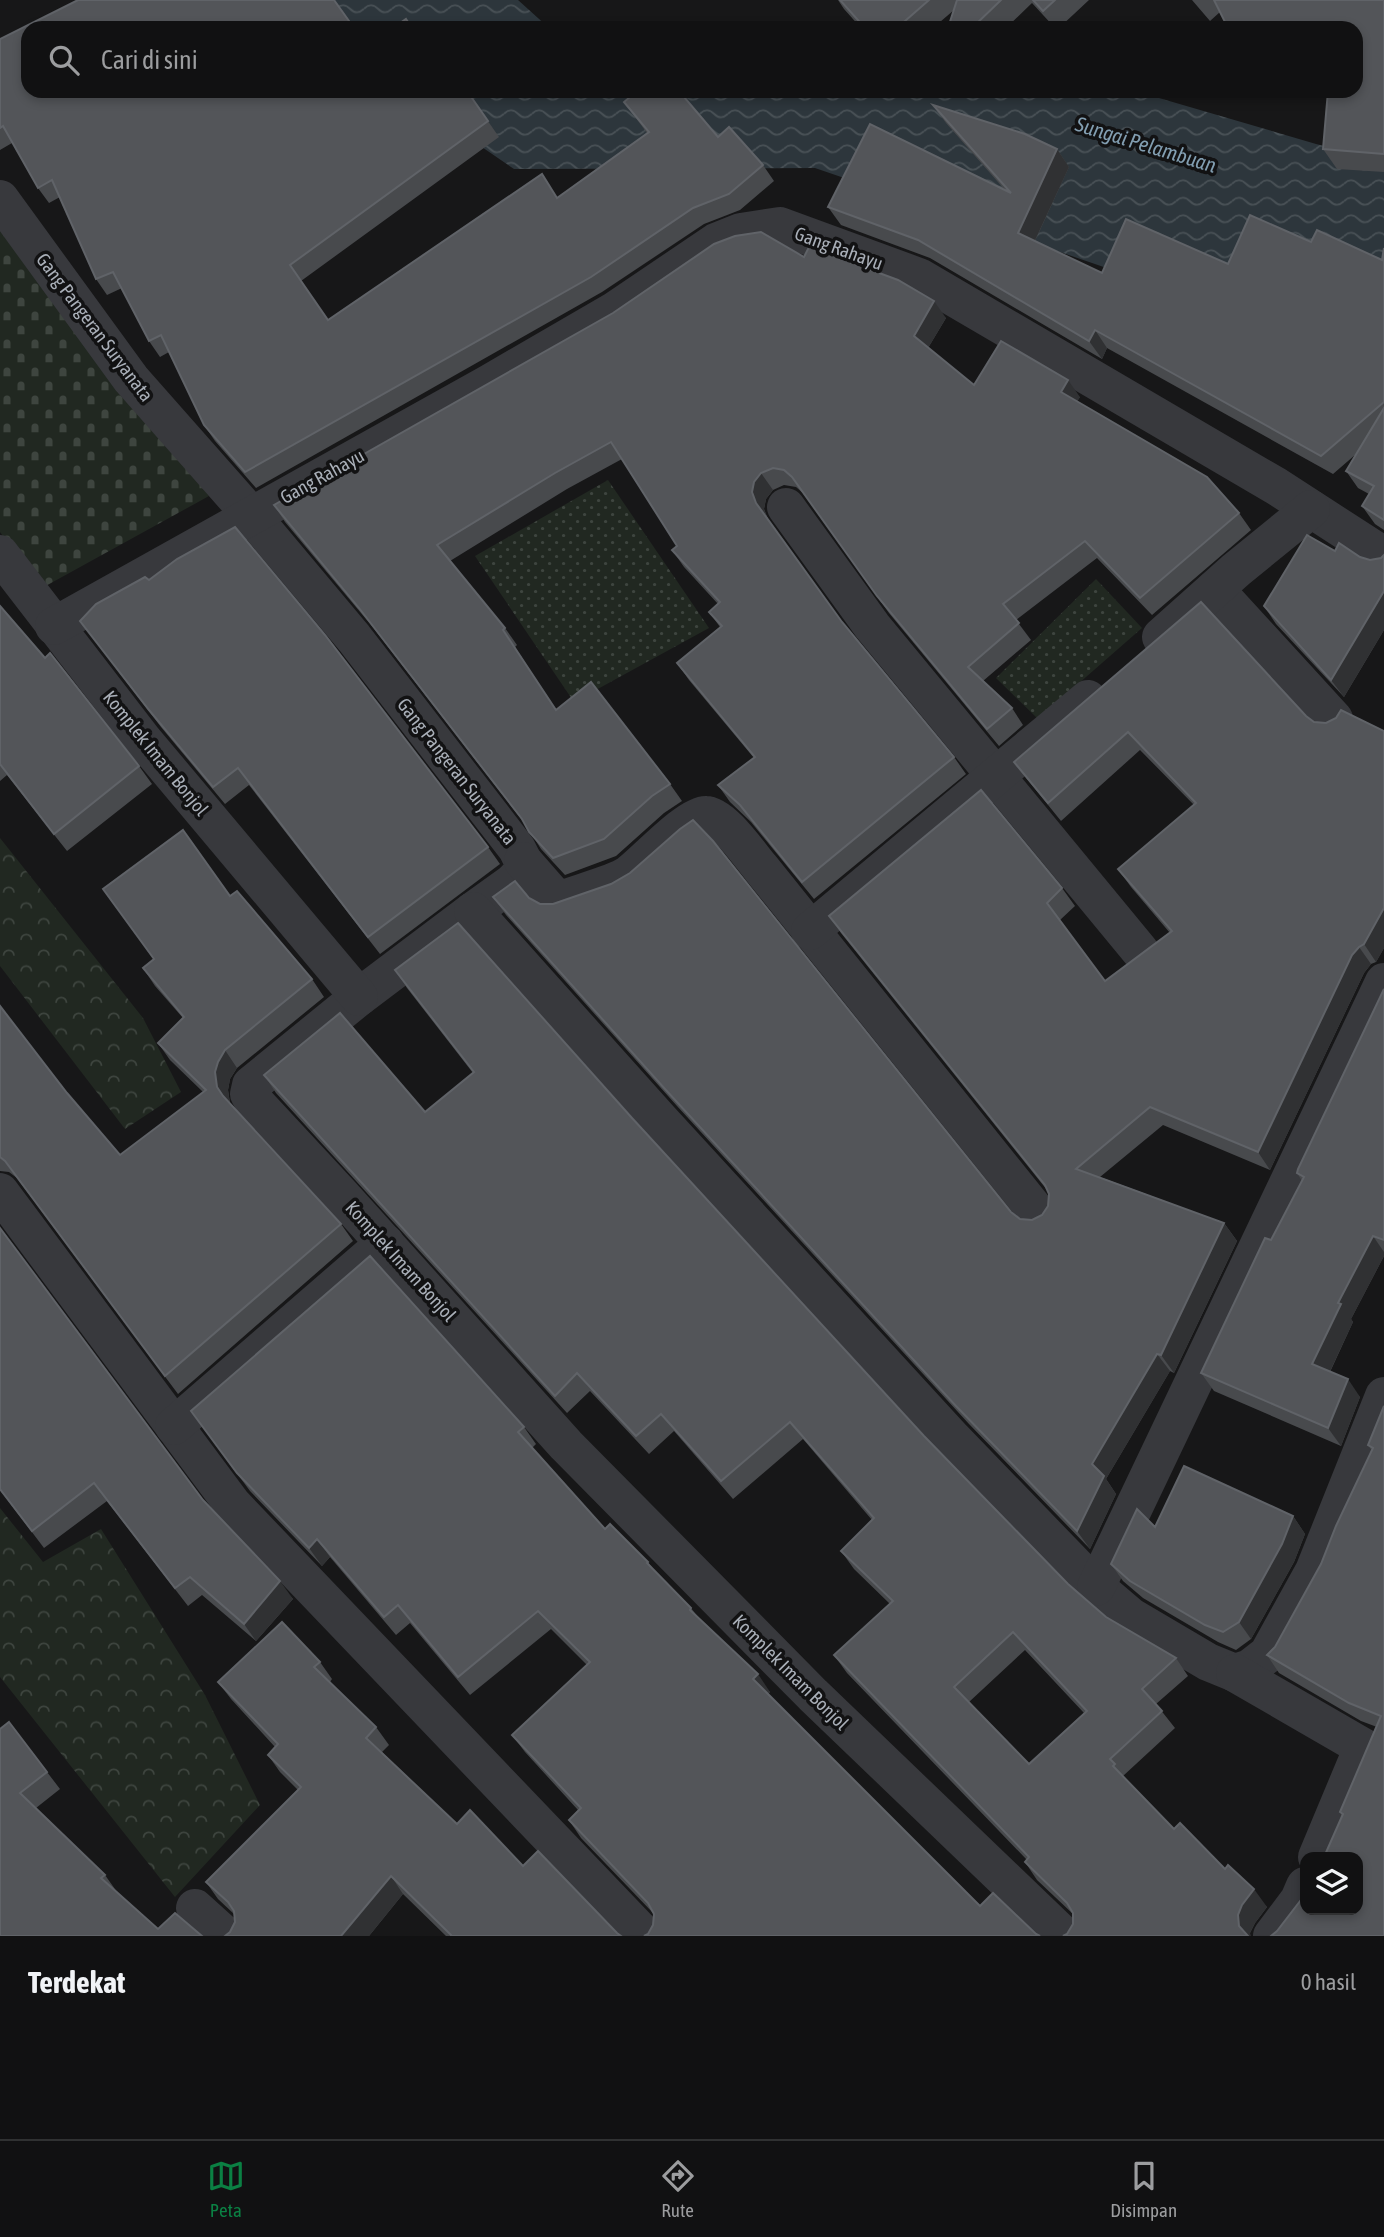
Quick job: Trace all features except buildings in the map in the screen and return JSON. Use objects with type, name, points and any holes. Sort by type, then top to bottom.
[{"type":"street","name":"Gang Pangeran Suryanata","points":[[0,199],[131,379],[251,515],[370,659],[517,849],[523,861],[523,873],[512,883],[359,997]]},
{"type":"street","name":"Gang Rahayu","points":[[251,515],[476,391],[614,311],[716,242],[741,232],[780,226],[919,277],[1276,486],[1384,556]]},
{"type":"street","points":[[786,507],[872,626],[1140,951]]},
{"type":"street","points":[[810,931],[1311,509]]},
{"type":"street","points":[[54,626],[251,515]]},
{"type":"street","name":"Komplek Imam Bonjol","points":[[0,554],[144,741],[359,997],[251,1085],[248,1094],[251,1100],[385,1243],[566,1445],[813,1695],[1064,1936]]},
{"type":"street","points":[[1214,589],[1335,719]]},
{"type":"street","points":[[523,861],[558,901],[627,876],[687,823],[699,816],[708,814],[719,820],[760,867],[1040,1216]]},
{"type":"street","points":[[473,911],[717,1183],[954,1439],[1096,1587],[1130,1616],[1363,1747],[1319,1852]]},
{"type":"street","points":[[1096,1587],[1384,982]]},
{"type":"street","points":[[0,1192],[233,1505],[645,1936]]},
{"type":"street","points":[[174,1426],[385,1243]]},
{"type":"street","points":[[1235,1673],[1250,1668],[1268,1654],[1314,1571],[1384,1396]]},
{"type":"street","points":[[1272,1936],[1300,1898]]},
{"type":"street","points":[[195,1908],[226,1936]]},
{"type":"green space","points":[[0,224],[209,496],[42,588],[0,532]]},
{"type":"green space","points":[[608,480],[709,628],[574,702],[475,556]]},
{"type":"green space","points":[[1096,579],[1142,628],[1038,719],[996,678]]},
{"type":"green space","points":[[0,838],[143,1018],[181,1092],[125,1129],[0,966]]},
{"type":"green space","points":[[0,1508],[43,1562],[101,1529],[205,1695],[260,1805],[175,1897],[0,1677]]},
{"type":"water","points":[[326,0],[518,0],[541,21],[337,21]]},
{"type":"water","name":"Sungai Pelambuan","points":[[410,98],[1159,98],[1384,161],[1384,366],[1375,360],[815,168],[514,169]]}]
